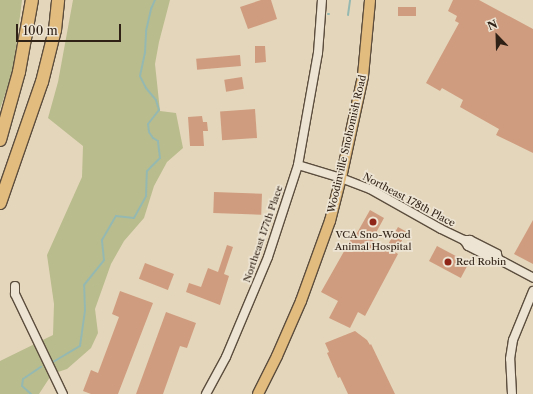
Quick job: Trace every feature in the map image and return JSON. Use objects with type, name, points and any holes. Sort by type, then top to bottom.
[{"type":"highway","points":[[0,139],[19,72],[32,0]]},
{"type":"highway","points":[[0,203],[42,82],[55,30],[58,0]]},
{"type":"main road","name":"Woodinville Snohomish Road","points":[[258,394],[277,356],[301,301],[330,221],[363,76],[370,0]]},
{"type":"street","name":"Northeast 177th Place","points":[[206,394],[226,357],[268,257],[298,165],[318,53],[322,0]]},
{"type":"street","name":"Northeast 178th Place","points":[[298,165],[341,178],[370,189],[464,240],[468,246],[493,259],[498,259],[533,278]]},
{"type":"street","points":[[15,286],[15,294],[63,394]]},
{"type":"street","points":[[512,394],[510,359],[513,340],[533,291]]},
{"type":"green space","points":[[0,0],[22,0],[13,71],[0,109]]},
{"type":"green space","points":[[73,0],[170,0],[155,64],[160,111],[176,113],[183,148],[167,162],[154,186],[144,218],[124,241],[111,264],[95,309],[98,333],[91,348],[67,369],[52,374],[39,394],[0,394],[0,361],[53,335],[54,304],[47,255],[82,177],[83,146],[48,118],[58,82]]},
{"type":"building","points":[[261,0],[271,0],[277,19],[248,29],[240,7]]},
{"type":"building","points":[[453,0],[479,0],[533,29],[533,153],[496,135],[499,129],[460,107],[463,100],[442,88],[440,91],[426,83],[459,23],[455,21],[457,16],[448,11]]},
{"type":"building","points":[[398,7],[416,7],[416,16],[398,16]]},
{"type":"building","points":[[255,46],[265,46],[266,62],[255,63]]},
{"type":"building","points":[[240,55],[241,66],[197,70],[196,59]]},
{"type":"building","points":[[242,77],[244,89],[226,92],[224,80]]},
{"type":"building","points":[[255,109],[257,138],[222,140],[220,111]]},
{"type":"building","points":[[202,116],[203,122],[207,122],[208,131],[203,131],[204,146],[190,146],[188,117]]},
{"type":"building","points":[[214,192],[262,194],[261,215],[213,213]]},
{"type":"building","points":[[370,210],[384,218],[372,240],[386,248],[398,227],[407,232],[395,252],[398,254],[365,316],[358,312],[350,328],[329,318],[338,301],[321,292],[355,232],[357,233]]},
{"type":"building","points":[[533,220],[533,264],[514,254]]},
{"type":"building","points":[[227,245],[233,247],[224,274],[229,276],[220,305],[186,292],[189,283],[201,287],[208,268],[218,272]]},
{"type":"building","name":"Red Robin","points":[[437,246],[469,263],[461,278],[429,261]]},
{"type":"building","points":[[145,263],[174,274],[168,290],[139,279]]},
{"type":"building","points":[[120,291],[153,303],[118,394],[91,394],[83,391],[91,370],[98,373],[119,317],[112,314]]},
{"type":"building","points":[[166,312],[196,323],[187,348],[180,346],[163,394],[136,394]]},
{"type":"building","points":[[355,331],[367,340],[370,345],[371,344],[395,394],[348,394],[340,377],[338,378],[327,353],[329,352],[325,343]]},
{"type":"waterway","points":[[53,362],[80,346],[85,310],[84,285],[104,260],[102,240],[116,216],[134,218],[146,196],[147,171],[160,158],[158,141],[153,138],[149,132],[148,124],[159,110],[156,100],[146,88],[140,76],[145,53],[146,31],[151,9],[155,0]]},
{"type":"waterway","points":[[348,15],[350,0]]},
{"type":"waterway","points":[[31,394],[22,386],[23,379],[41,367]]},
{"type":"place","name":"VCA Sno-Wood Animal Hospital","points":[[373,222]]},
{"type":"place","name":"Red Robin","points":[[448,262]]}]
